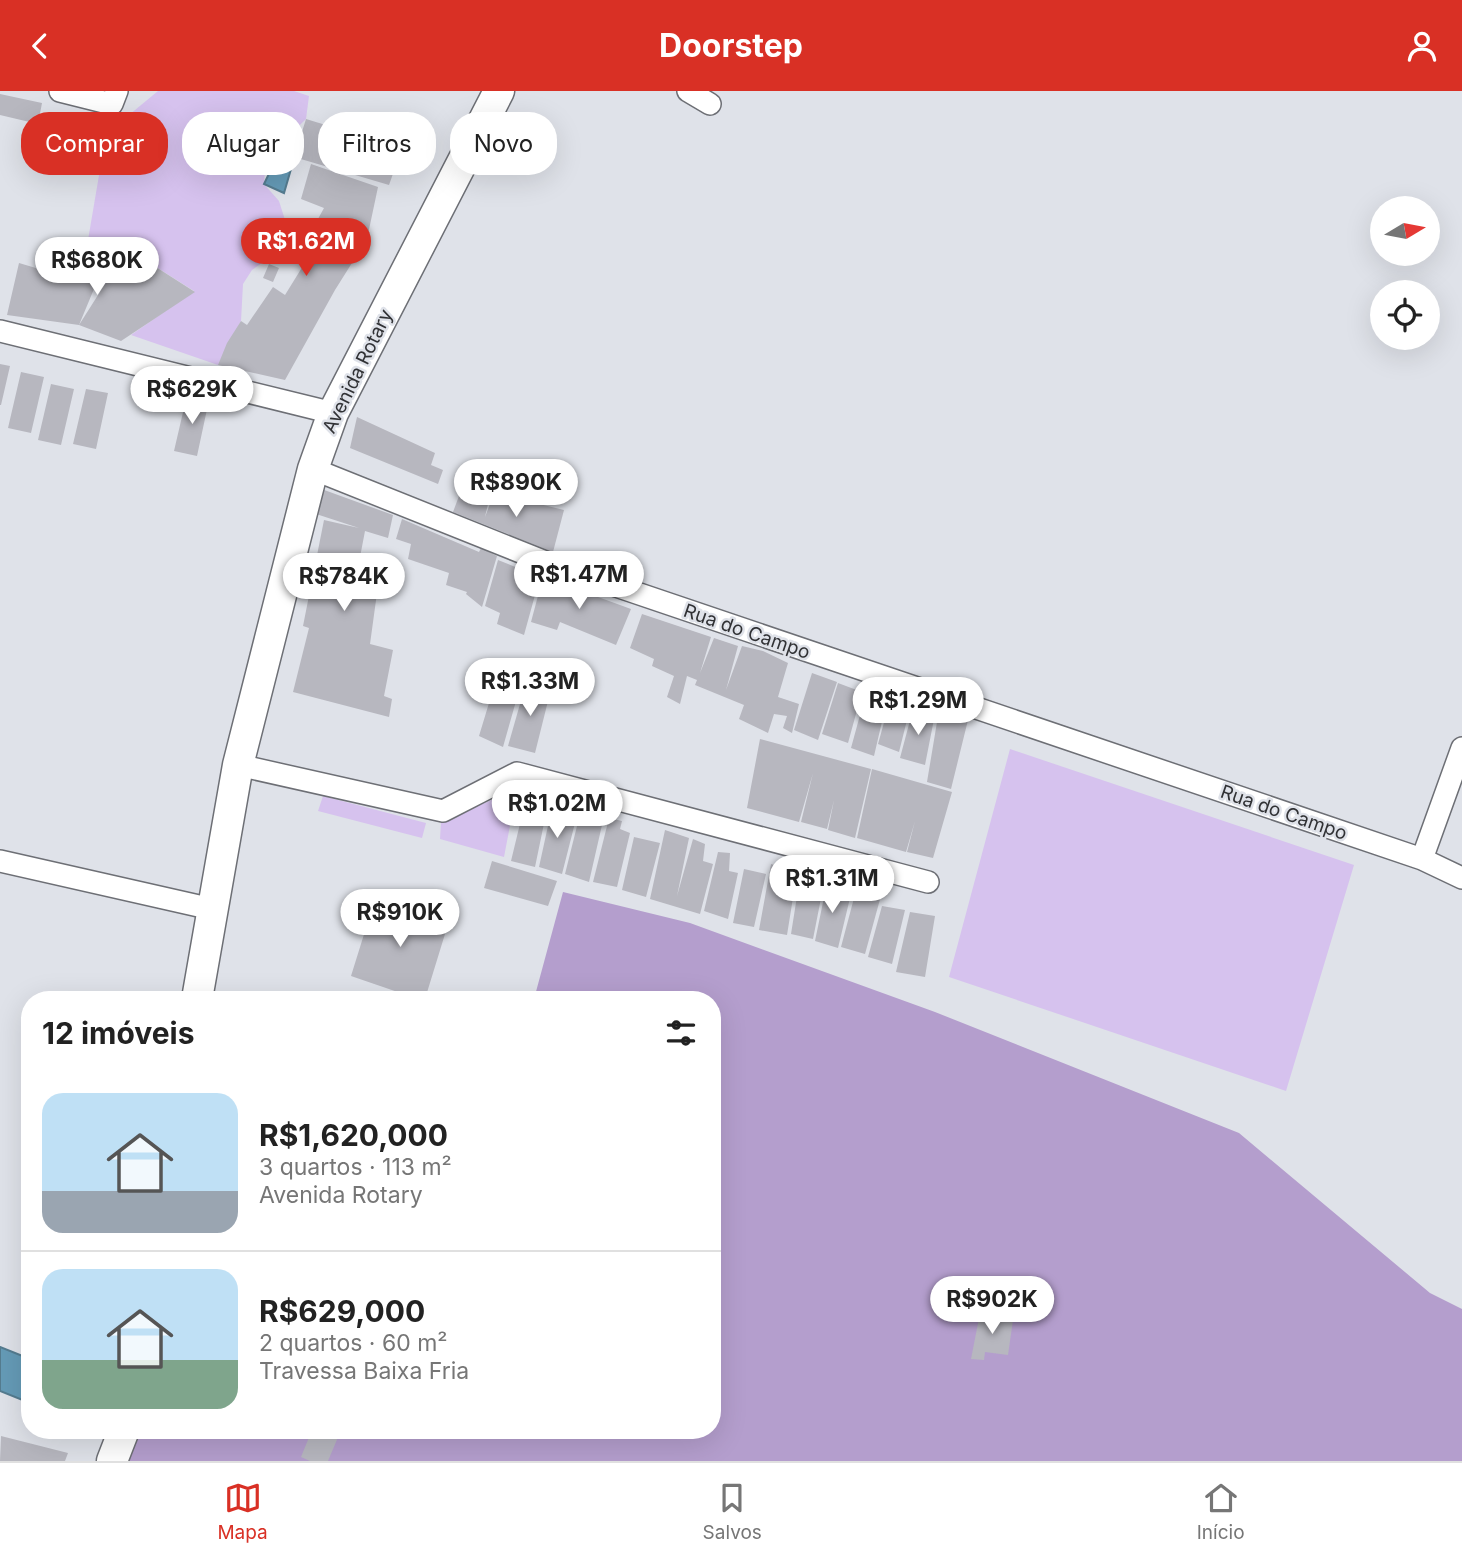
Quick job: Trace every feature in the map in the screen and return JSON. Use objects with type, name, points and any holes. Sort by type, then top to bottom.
[{"type":"main road","name":"Avenida Rotary","points":[[198,991],[238,765],[313,469],[333,413],[499,91]]},
{"type":"main road","points":[[112,1461],[121,1439]]},
{"type":"street","points":[[60,91],[112,104],[117,91]]},
{"type":"street","points":[[688,91],[710,104]]},
{"type":"street","points":[[0,331],[333,413]]},
{"type":"street","name":"Rua do Campo","points":[[313,469],[548,563],[1422,859],[1462,878]]},
{"type":"street","points":[[1422,859],[1462,748]]},
{"type":"street","points":[[238,765],[443,811],[517,773],[928,882]]},
{"type":"street","points":[[0,861],[212,909]]},
{"type":"shaded area","points":[[158,91],[294,91],[309,96],[304,121],[304,112],[182,112],[182,175],[265,175],[264,184],[279,201],[292,242],[252,270],[243,284],[241,321],[218,365],[131,335],[194,291],[134,253],[105,284],[88,240],[99,175],[168,175],[168,112],[133,112]]},
{"type":"shaded area","points":[[1010,749],[1354,865],[1286,1091],[949,977]]},
{"type":"shaded area","points":[[517,789],[504,857],[440,839],[441,822]]},
{"type":"shaded area","points":[[323,796],[426,823],[422,838],[318,811]]},
{"type":"shaded area","points":[[563,892],[690,923],[935,1012],[1239,1133],[1430,1293],[1462,1309],[1462,1461],[127,1461],[136,1439],[721,1439],[721,991],[536,991]]},
{"type":"water","points":[[268,175],[289,175],[284,193],[264,184]]},
{"type":"water","points":[[0,1347],[21,1355],[21,1399],[0,1391]]},
{"type":"building","points":[[0,94],[42,103],[40,112],[21,112],[21,120],[0,115]]},
{"type":"building","points":[[306,119],[318,123],[318,164],[304,160]]},
{"type":"building","points":[[311,164],[318,166],[318,175],[343,175],[378,187],[367,239],[285,380],[218,365],[227,343],[241,321],[247,325],[273,287],[285,295],[319,240],[313,228],[324,208],[301,199]]},
{"type":"building","points":[[355,175],[393,175],[389,185]]},
{"type":"building","points":[[313,228],[317,242],[311,252],[303,231]]},
{"type":"building","points":[[134,253],[195,292],[121,341],[79,325],[105,284]]},
{"type":"building","points":[[19,263],[56,274],[58,263],[101,272],[79,325],[7,315]]},
{"type":"building","points":[[269,264],[279,268],[273,282],[263,278]]},
{"type":"building","points":[[0,364],[10,366],[1,405],[0,405]]},
{"type":"building","points":[[21,372],[44,377],[31,433],[8,428]]},
{"type":"building","points":[[51,384],[74,389],[61,445],[38,440]]},
{"type":"building","points":[[86,389],[108,393],[96,449],[73,444]]},
{"type":"building","points":[[187,395],[209,400],[197,456],[174,451]]},
{"type":"building","points":[[357,417],[435,453],[431,465],[443,470],[438,484],[350,448]]},
{"type":"building","points":[[316,487],[393,515],[388,538],[365,531],[356,578],[371,580],[369,592],[377,593],[370,644],[393,650],[384,696],[392,699],[389,717],[293,692],[309,628],[303,626],[324,520],[359,528],[310,512]]},
{"type":"building","points":[[459,496],[488,504],[485,517],[493,496],[521,506],[523,500],[564,510],[553,552],[453,512]]},
{"type":"building","points":[[402,519],[479,552],[481,548],[497,556],[482,607],[466,594],[467,592],[446,585],[449,573],[408,559],[411,544],[396,539]]},
{"type":"building","points":[[498,560],[540,577],[524,635],[497,624],[500,613],[485,606]]},
{"type":"building","points":[[543,577],[631,609],[616,645],[560,622],[557,630],[531,622]]},
{"type":"building","points":[[642,614],[711,637],[700,673],[714,638],[738,646],[726,690],[742,646],[763,651],[788,663],[778,697],[799,704],[792,733],[783,728],[787,716],[774,714],[768,733],[739,719],[744,705],[695,685],[697,680],[687,676],[680,704],[667,697],[674,676],[652,666],[654,659],[630,648]]},
{"type":"building","points":[[499,670],[522,680],[503,747],[479,736]]},
{"type":"building","points":[[812,673],[837,682],[818,740],[794,730]]},
{"type":"building","points":[[526,683],[551,689],[535,753],[508,746]]},
{"type":"building","points":[[838,683],[862,692],[848,743],[822,734]]},
{"type":"building","points":[[866,693],[887,700],[874,756],[851,748]]},
{"type":"building","points":[[890,701],[910,708],[899,752],[878,744]]},
{"type":"building","points":[[913,709],[935,714],[925,765],[900,758]]},
{"type":"building","points":[[939,710],[969,716],[951,789],[927,782]]},
{"type":"building","points":[[760,739],[871,769],[855,838],[828,830],[834,800],[827,829],[801,822],[813,773],[799,822],[747,808]]},
{"type":"building","points":[[872,769],[952,792],[933,858],[907,852],[915,821],[906,852],[857,838]]},
{"type":"building","points":[[525,803],[547,809],[535,867],[511,861]]},
{"type":"building","points":[[553,803],[567,807],[566,816],[576,819],[562,874],[539,867]]},
{"type":"building","points":[[581,810],[594,813],[593,823],[602,825],[589,882],[565,874]]},
{"type":"building","points":[[609,818],[622,821],[620,829],[630,833],[617,887],[593,882]]},
{"type":"building","points":[[665,830],[689,838],[677,896],[693,839],[705,844],[703,861],[713,864],[700,914],[650,899]]},
{"type":"building","points":[[634,837],[660,843],[646,897],[622,890]]},
{"type":"building","points":[[718,852],[730,853],[729,871],[738,873],[728,919],[704,911]]},
{"type":"building","points":[[492,861],[557,881],[548,906],[484,888]]},
{"type":"building","points":[[771,864],[787,869],[786,877],[796,879],[787,935],[759,930]]},
{"type":"building","points":[[744,869],[766,874],[754,927],[733,923]]},
{"type":"building","points":[[801,871],[814,875],[813,884],[823,888],[813,939],[791,934]]},
{"type":"building","points":[[828,878],[841,881],[841,894],[850,898],[838,948],[815,941]]},
{"type":"building","points":[[871,888],[882,892],[865,954],[841,947],[854,898],[865,901]]},
{"type":"building","points":[[375,899],[449,921],[427,991],[395,991],[351,976]]},
{"type":"building","points":[[882,906],[905,910],[892,964],[868,957]]},
{"type":"building","points":[[910,912],[935,916],[925,977],[896,972]]},
{"type":"building","points":[[980,1313],[1013,1320],[1008,1355],[985,1352],[984,1360],[971,1359]]},
{"type":"building","points":[[1,1436],[68,1453],[65,1461],[0,1461]]},
{"type":"building","points":[[308,1439],[337,1439],[328,1461],[310,1461],[301,1457]]}]
